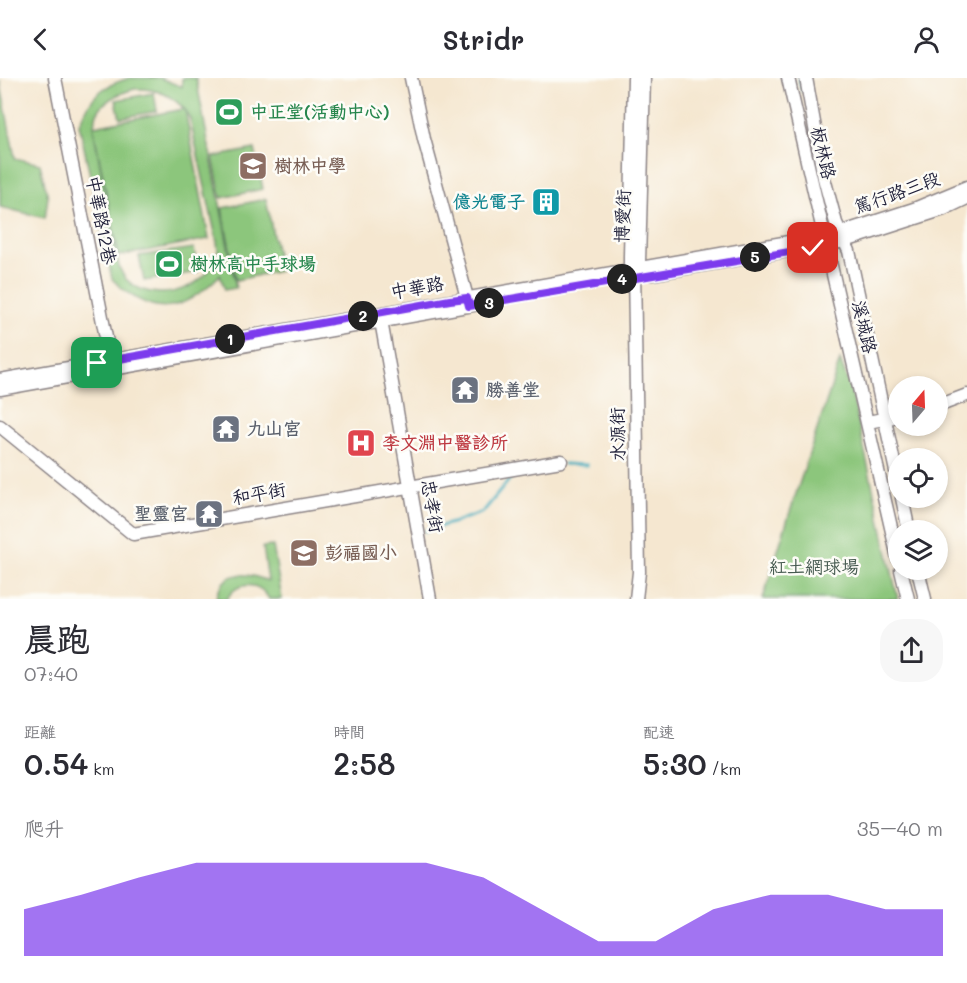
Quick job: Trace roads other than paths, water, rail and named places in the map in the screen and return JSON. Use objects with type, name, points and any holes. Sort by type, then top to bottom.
[{"type":"street","name":"中華路12巷","points":[[55,78],[111,365]]},
{"type":"street","points":[[411,78],[424,139],[468,302]]},
{"type":"street","name":"博愛街","points":[[634,78],[630,256],[634,273]]},
{"type":"street","name":"博愛街","points":[[634,273],[639,262],[644,78]]},
{"type":"street","name":"板林路","points":[[788,78],[825,240]]},
{"type":"street","name":"板林路","points":[[806,78],[824,178],[842,237]]},
{"type":"street","name":"篤行路三段","points":[[842,237],[967,187]]},
{"type":"street","name":"篤行路三段","points":[[842,237],[944,209],[967,198]]},
{"type":"street","name":"中華路","points":[[0,389],[295,328],[380,317],[842,237]]},
{"type":"street","name":"溪城路","points":[[842,237],[849,251],[888,402]]},
{"type":"street","name":"溪城路","points":[[825,240],[890,520]]},
{"type":"street","name":"水源街","points":[[634,273],[639,572],[636,599]]},
{"type":"street","name":"忠孝街","points":[[380,317],[430,599]]},
{"type":"street","name":"中華路","points":[[0,380],[111,365]]},
{"type":"street","points":[[948,402],[967,395]]},
{"type":"street","points":[[868,422],[888,418]]},
{"type":"street","name":"和平街","points":[[0,426],[133,534],[561,461]]},
{"type":"street","points":[[903,580],[908,599]]},
{"type":"street","points":[[920,580],[925,599]]},
{"type":"waterway","points":[[799,78],[802,91]]},
{"type":"waterway","points":[[564,464],[587,465]]},
{"type":"waterway","points":[[425,531],[483,512],[514,474]]},
{"type":"place","name":"中正堂(活動中心)","points":[[229,112]]},
{"type":"place","name":"樹林中學","points":[[253,166]]},
{"type":"place","name":"億光電子","points":[[546,202]]},
{"type":"place","name":"樹林高中手球場","points":[[169,264]]},
{"type":"place","name":"勝善堂","points":[[465,390]]},
{"type":"place","name":"九山宮","points":[[226,429]]},
{"type":"place","name":"李文淵中醫診所","points":[[361,443]]},
{"type":"place","name":"聖靈宮","points":[[209,514]]},
{"type":"place","name":"彭福國小","points":[[304,553]]},
{"type":"park label","name":"紅土網球場","points":[[814,567]]}]
